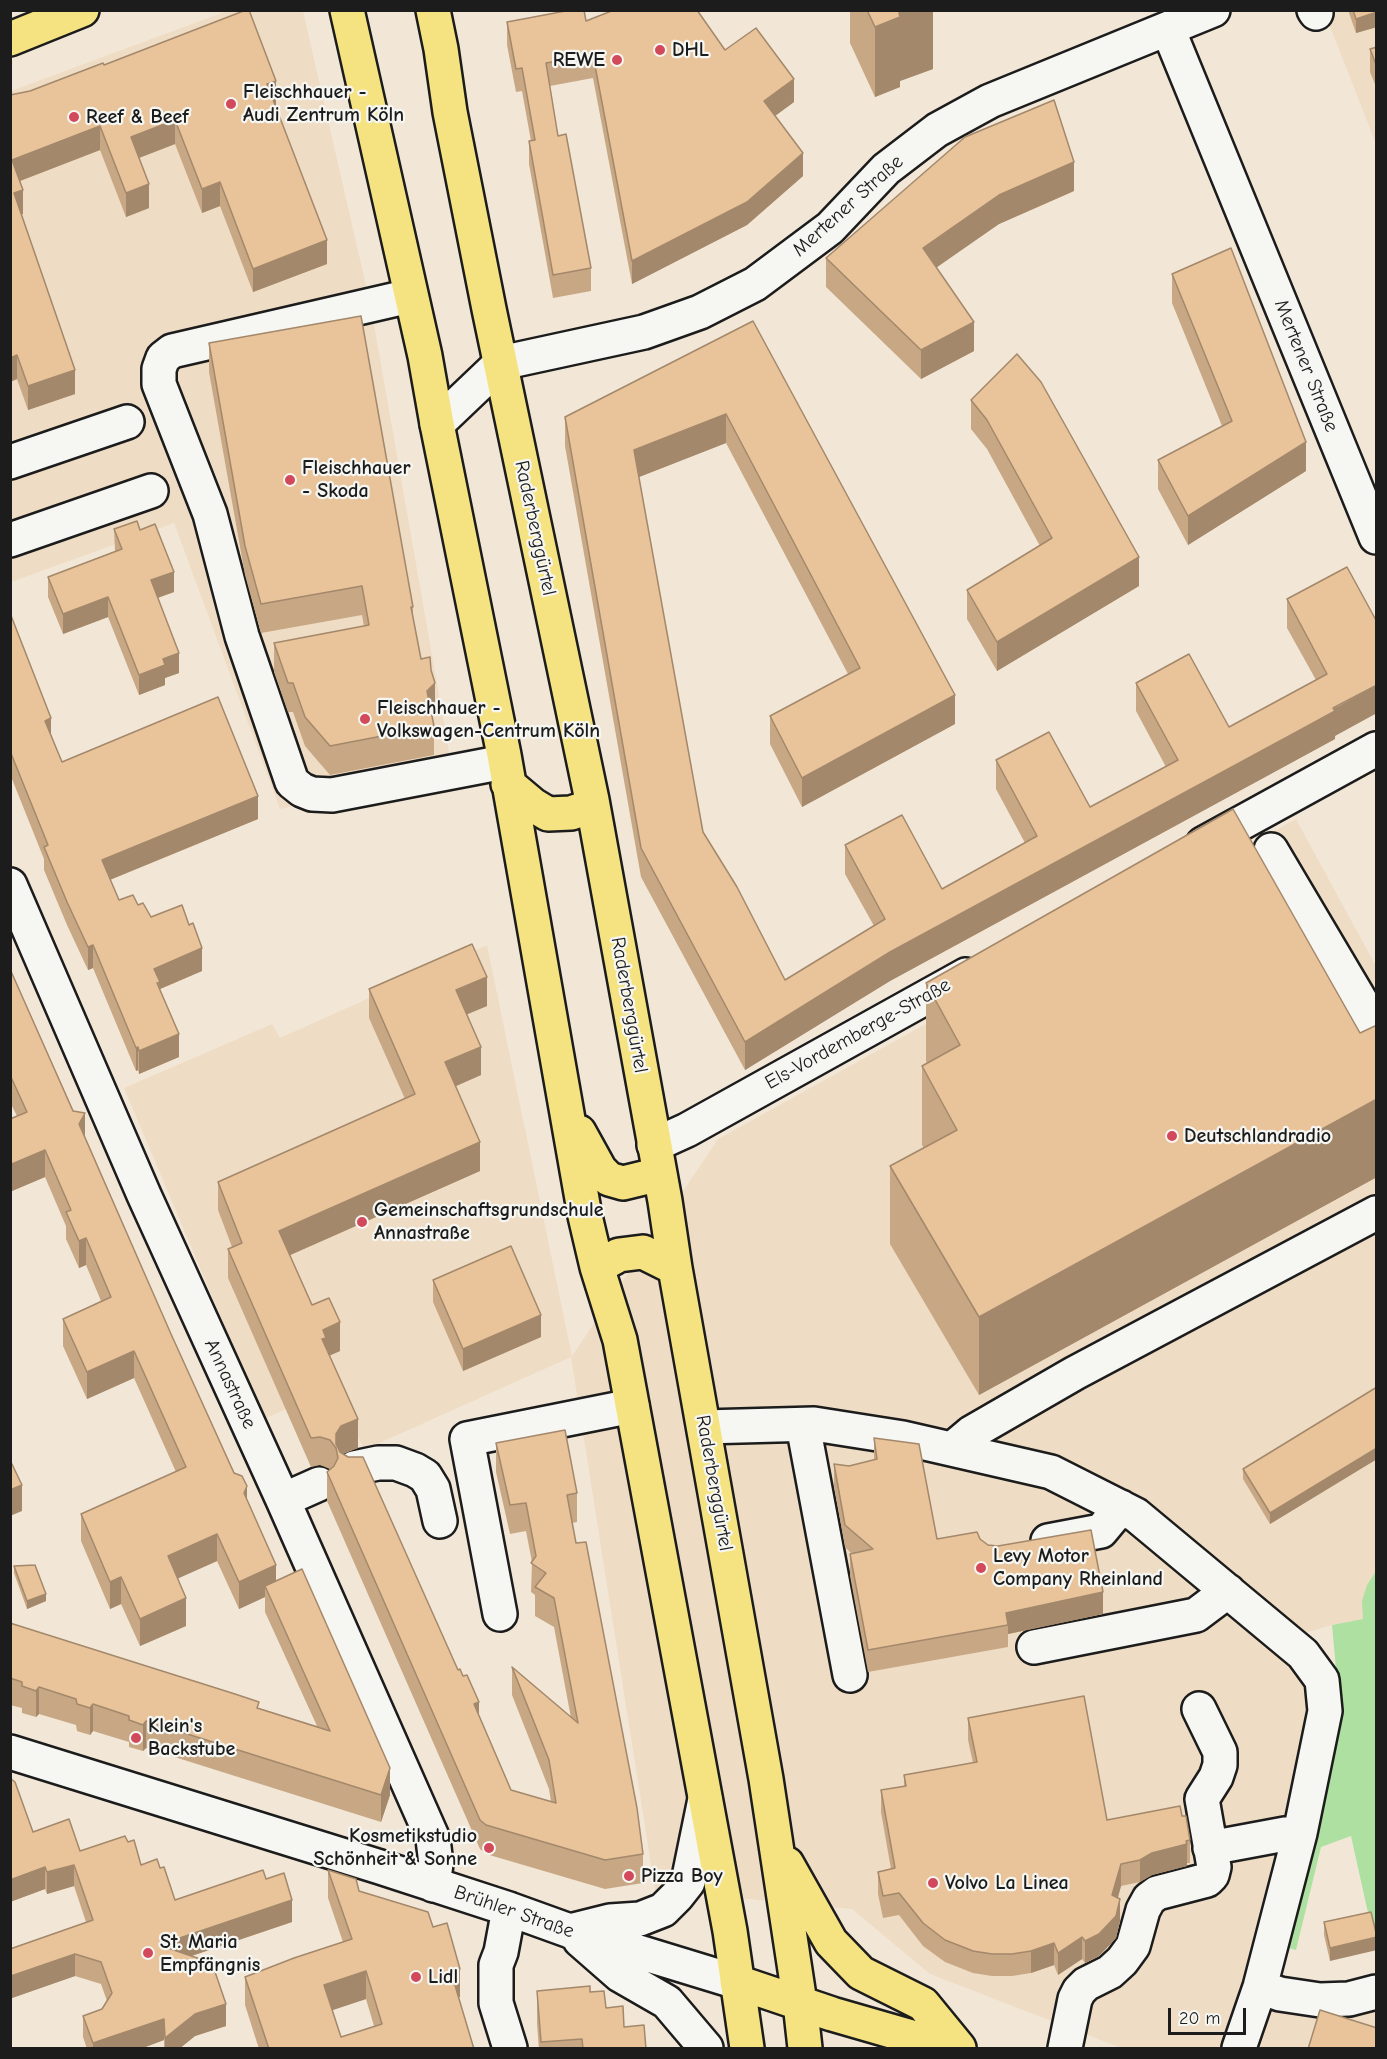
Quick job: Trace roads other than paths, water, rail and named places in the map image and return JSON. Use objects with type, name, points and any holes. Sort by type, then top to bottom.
[{"type":"main road","points":[[10,39],[82,10]]},
{"type":"main road","points":[[347,10],[425,356],[436,423],[506,773],[585,1216],[597,1267],[620,1340],[706,1797],[730,1931],[747,2049]]},
{"type":"main road","name":"Raderberggürtel","points":[[433,10],[450,112],[592,800],[766,1779],[805,2049]]},
{"type":"main road","points":[[441,49],[448,10]]},
{"type":"main road","points":[[506,773],[533,805],[548,814],[571,813],[584,809],[592,800]]},
{"type":"main road","points":[[567,1109],[600,1170],[609,1179],[623,1183],[657,1160]]},
{"type":"main road","points":[[597,1267],[619,1255],[643,1252],[675,1268]]},
{"type":"main road","points":[[776,1846],[831,1942],[861,1973],[923,2004],[959,2049]]},
{"type":"main road","name":"Brühler Straße","points":[[737,1982],[950,2049]]},
{"type":"street","name":"Mertener Straße","points":[[501,363],[644,332],[700,312],[755,284],[830,228],[886,169],[937,130],[990,101],[1213,10]]},
{"type":"street","name":"Mertener Straße","points":[[1168,29],[1377,537]]},
{"type":"street","points":[[410,296],[172,351],[163,358],[159,369],[159,384],[210,514],[242,636],[292,782],[312,794],[332,795],[506,773]]},
{"type":"street","points":[[436,423],[501,363]]},
{"type":"street","points":[[10,462],[127,422]]},
{"type":"street","points":[[10,540],[151,491]]},
{"type":"street","points":[[1172,861],[1377,749]]},
{"type":"street","points":[[1271,850],[1377,1027]]},
{"type":"street","name":"Annastraße","points":[[11,886],[144,1195],[283,1500],[433,1839],[436,1864],[433,1885]]},
{"type":"street","name":"Els-Vordemberge-Straße","points":[[657,1160],[687,1130],[990,962]]},
{"type":"street","points":[[952,1449],[971,1433],[1075,1373],[1377,1213]]},
{"type":"street","points":[[500,1614],[467,1439],[632,1406]]},
{"type":"street","points":[[704,1427],[814,1424],[903,1438],[1051,1472],[1136,1515],[1303,1654],[1322,1680],[1325,1711],[1300,1833],[1260,1987],[1239,2049]]},
{"type":"street","points":[[803,1425],[850,1675]]},
{"type":"street","points":[[354,1467],[378,1462],[396,1463],[415,1470],[424,1476],[433,1489],[440,1521]]},
{"type":"street","points":[[283,1500],[319,1484]]},
{"type":"street","points":[[1019,1546],[1101,1531],[1121,1507]]},
{"type":"street","points":[[1034,1647],[1196,1615],[1228,1592]]},
{"type":"street","points":[[1065,2049],[1075,1999],[1079,1991],[1086,1984],[1110,1972],[1122,1961],[1132,1946],[1143,1910],[1149,1899],[1157,1893],[1208,1880],[1212,1875],[1214,1867],[1202,1799],[1218,1771],[1220,1752],[1199,1709]]},
{"type":"street","name":"Brühler Straße","points":[[10,1752],[380,1867],[570,1931],[737,1982]]},
{"type":"street","points":[[570,1931],[610,1921],[639,1919],[663,1910],[688,1882],[706,1797]]},
{"type":"street","points":[[1210,1848],[1300,1833]]},
{"type":"street","points":[[509,1909],[501,1952],[496,1965],[496,2003],[510,2049]]},
{"type":"street","points":[[570,1931],[620,1975],[667,2002],[706,2049]]},
{"type":"street","points":[[1260,1987],[1280,1994],[1320,2000],[1349,1999],[1377,1992]]},
{"type":"place","name":"DHL","points":[[660,50]]},
{"type":"place","name":"REWE","points":[[617,60]]},
{"type":"place","name":"Fleischhauer - Audi Zentrum Köln","points":[[231,104]]},
{"type":"place","name":"Reef & Beef","points":[[74,117]]},
{"type":"place","name":"Fleischhauer - Skoda","points":[[290,480]]},
{"type":"place","name":"Fleischhauer - Volkswagen-Centrum Köln","points":[[365,719]]},
{"type":"place","name":"Deutschlandradio","points":[[1172,1136]]},
{"type":"place","name":"Gemeinschaftsgrundschule Annastraße","points":[[362,1222]]},
{"type":"place","name":"Levy Motor Company Rheinland","points":[[981,1568]]},
{"type":"place","name":"Klein's Backstube","points":[[136,1738]]},
{"type":"place","name":"Kosmetikstudio Schönheit & Sonne","points":[[489,1848]]},
{"type":"place","name":"Pizza Boy","points":[[629,1876]]},
{"type":"place","name":"Volvo La Linea","points":[[933,1883]]},
{"type":"place","name":"St. Maria Empfängnis","points":[[148,1953]]},
{"type":"place","name":"Lidl","points":[[416,1977]]}]
